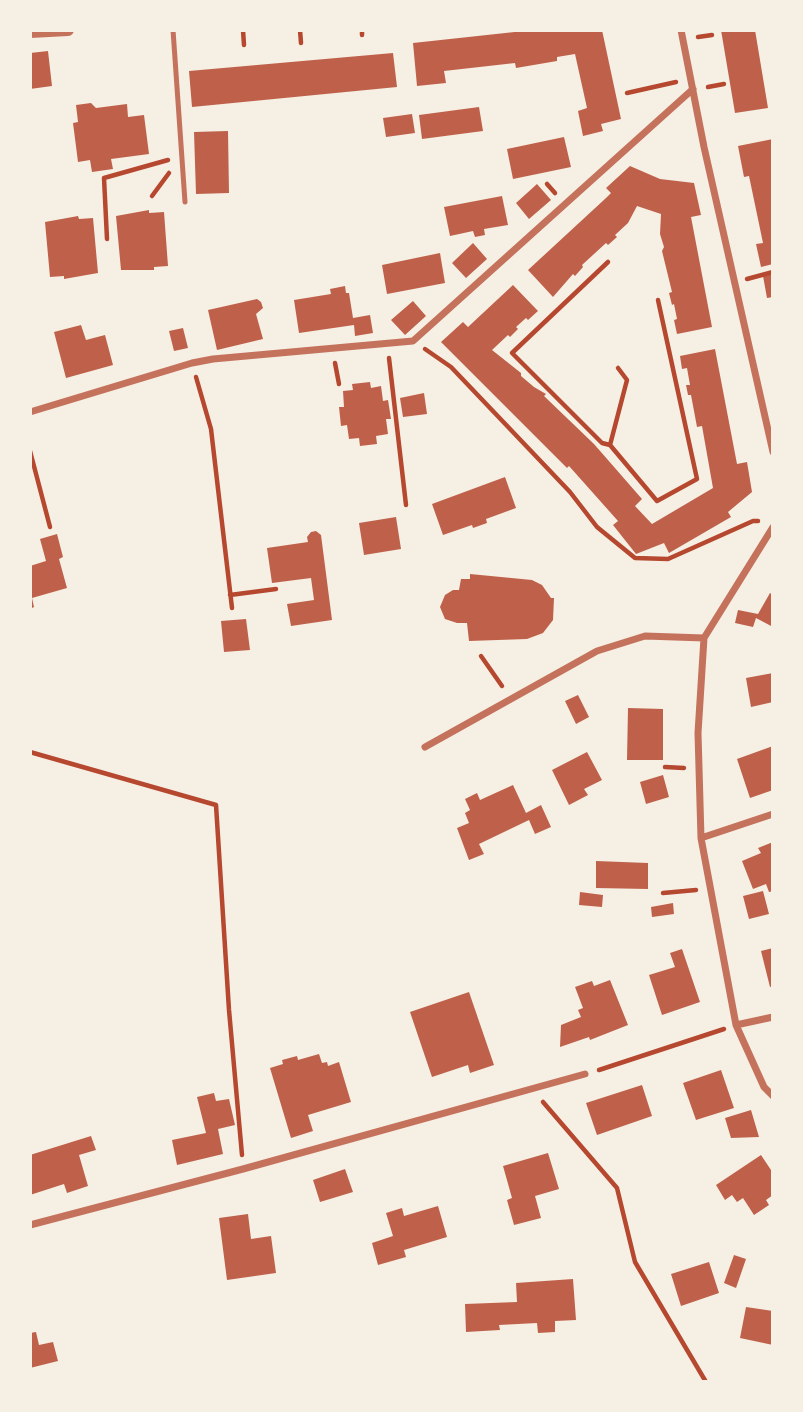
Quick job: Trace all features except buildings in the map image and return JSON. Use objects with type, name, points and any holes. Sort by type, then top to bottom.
[{"type":"street","points":[[34,32],[68,30]]},
{"type":"street","points":[[681,30],[773,452]]},
{"type":"street","points":[[30,412],[212,359],[413,341],[693,89]]},
{"type":"street","points":[[773,527],[704,638],[698,733],[701,838],[736,1025],[764,1087],[773,1096]]},
{"type":"street","points":[[425,747],[597,651],[645,636],[704,638]]},
{"type":"street","points":[[701,838],[773,814]]},
{"type":"street","points":[[736,1025],[773,1017]]},
{"type":"street","points":[[30,1225],[585,1074]]},
{"type":"lane","points":[[173,30],[185,202]]},
{"type":"path","points":[[243,30],[244,45]]},
{"type":"path","points":[[300,30],[301,43]]},
{"type":"path","points":[[627,93],[691,79]]},
{"type":"path","points":[[107,239],[104,178],[182,156]]},
{"type":"path","points":[[608,262],[512,353],[602,443],[610,445],[657,501],[697,479],[658,300]]},
{"type":"path","points":[[736,281],[773,272]]},
{"type":"path","points":[[413,341],[451,368],[570,492],[597,527],[635,558],[668,559],[753,521],[763,521]]},
{"type":"path","points":[[387,343],[406,505]]},
{"type":"path","points":[[332,348],[339,384]]},
{"type":"path","points":[[192,363],[211,429],[232,608]]},
{"type":"path","points":[[610,445],[627,380],[618,368]]},
{"type":"path","points":[[30,452],[50,527]]},
{"type":"path","points":[[230,595],[276,589]]},
{"type":"path","points":[[481,656],[510,699]]},
{"type":"path","points":[[30,752],[216,805],[229,1010],[243,1169]]},
{"type":"path","points":[[663,893],[711,889]]},
{"type":"path","points":[[585,1074],[736,1025]]},
{"type":"path","points":[[533,1090],[617,1188],[635,1262],[706,1382]]}]
